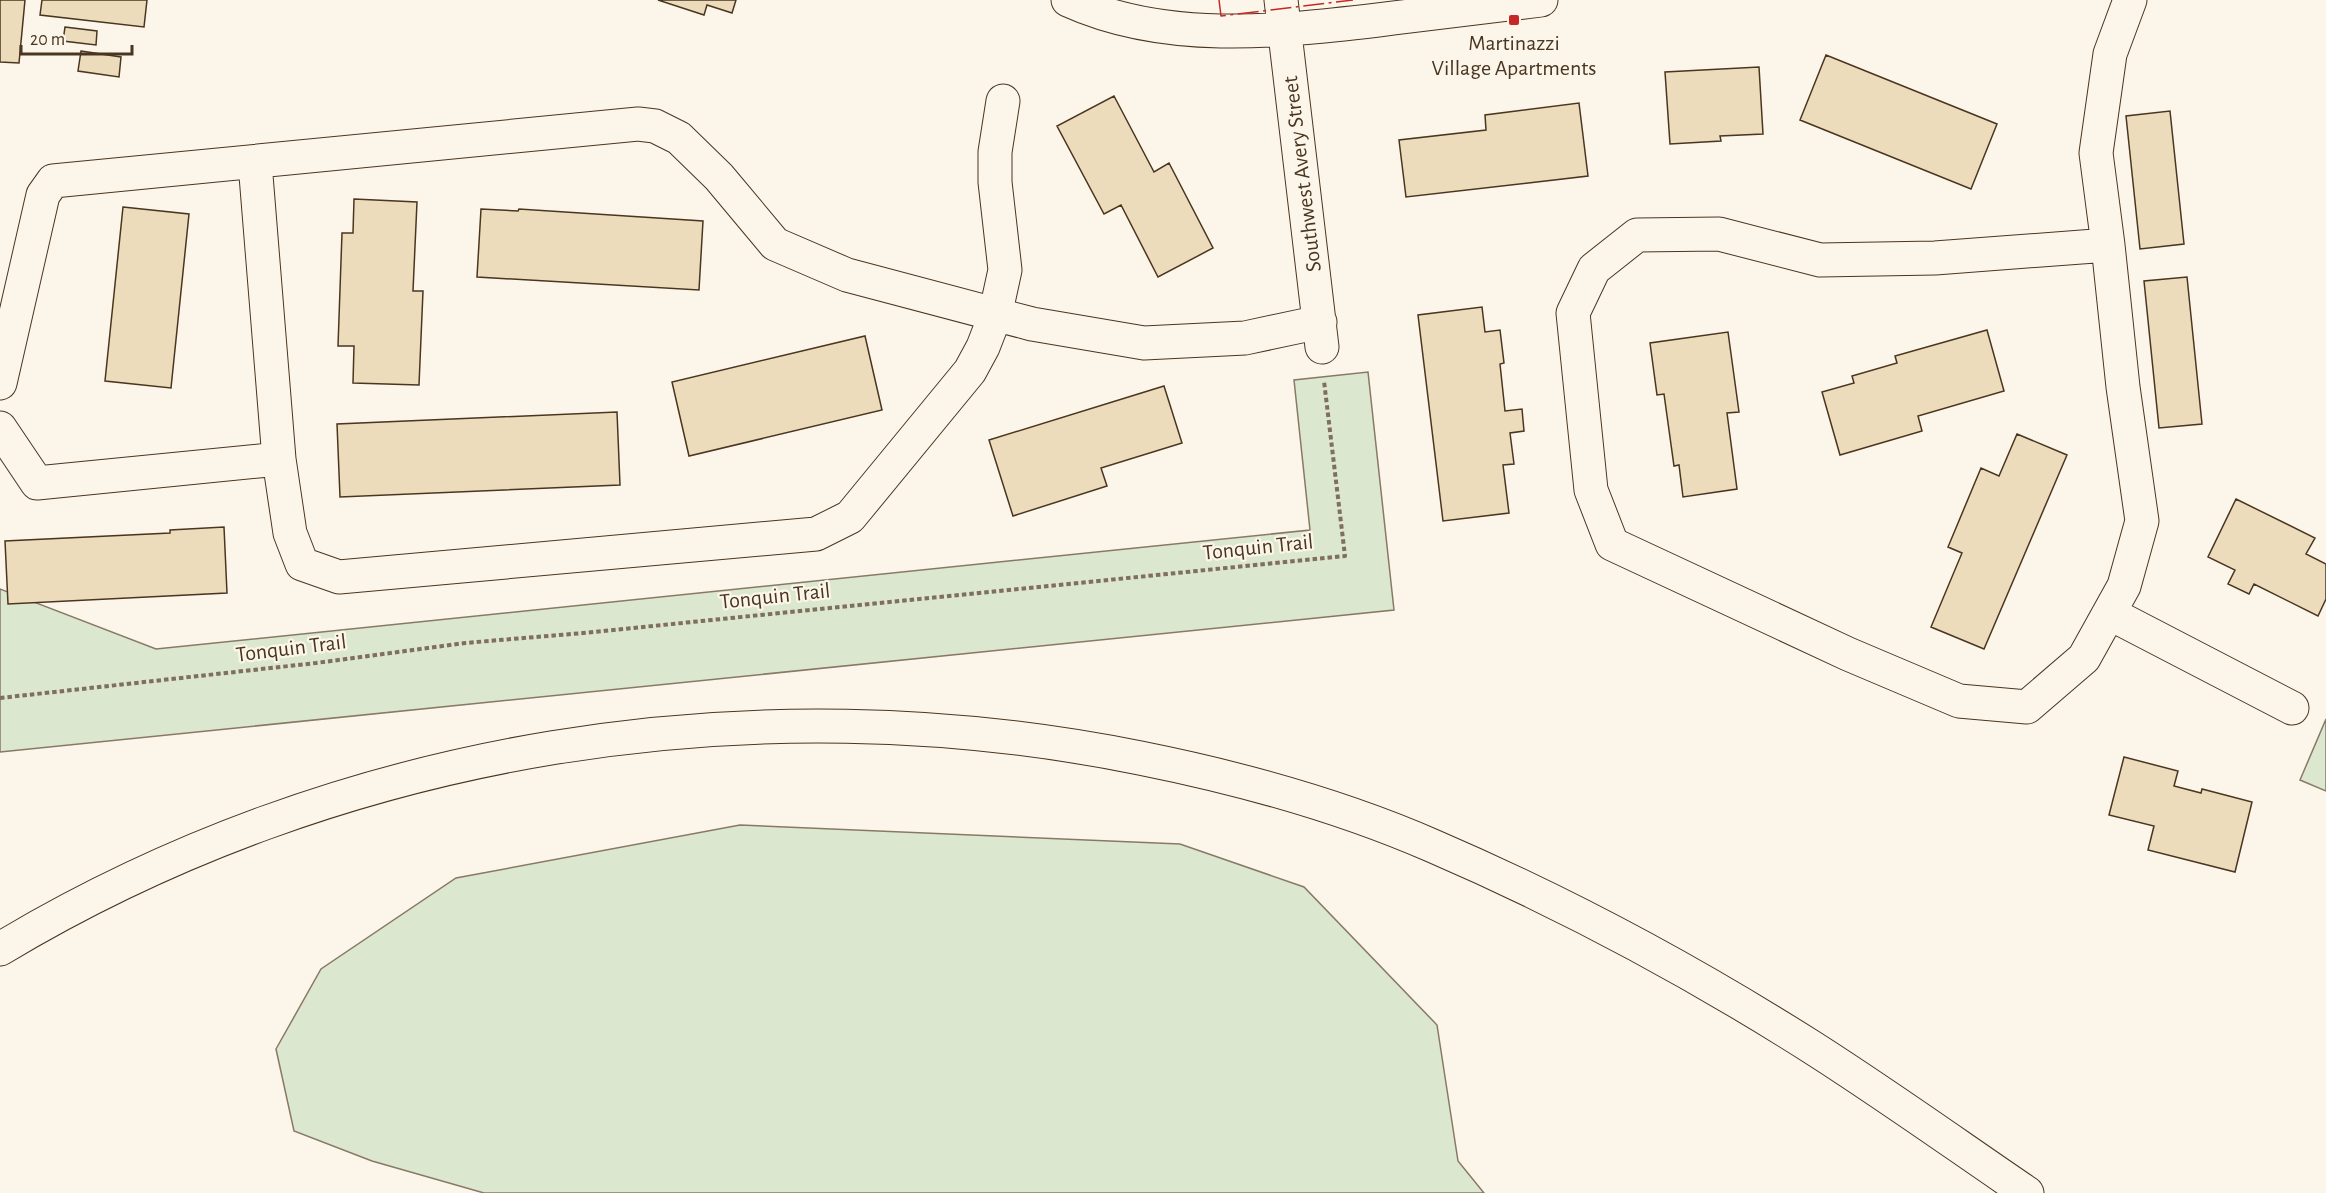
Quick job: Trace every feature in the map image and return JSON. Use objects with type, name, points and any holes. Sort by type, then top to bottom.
[{"type":"main road","points":[[1068,0],[1092,11],[1148,24],[1234,32],[1283,15],[1540,0]]},
{"type":"main road","points":[[2108,245],[1935,258],[1820,260],[1719,234],[1637,234],[1594,269],[1573,313],[1592,490],[1612,544],[1848,654],[1959,701],[2027,707],[2084,658],[2124,586],[2142,522],[2123,387],[2108,245],[2096,153],[2110,54],[2130,0]]},
{"type":"main road","name":"Southwest Avery Street","points":[[1283,15],[1321,335]]},
{"type":"main road","points":[[255,163],[279,459],[290,533],[302,564],[339,577],[816,534],[850,517],[970,371],[995,316],[1005,270],[995,182],[995,152],[1003,101]]},
{"type":"main road","points":[[0,383],[43,195],[53,181],[638,124],[655,126],[679,138],[719,177],[775,244],[847,275],[995,316],[1144,343],[1321,335]]},
{"type":"main road","points":[[0,428],[37,483],[279,459]]},
{"type":"main road","points":[[2109,613],[2292,708]]},
{"type":"main road","points":[[0,949],[109,889],[224,837],[340,796],[454,766],[575,742],[700,729],[837,724],[960,731],[1090,748],[1188,767],[1317,801],[1432,845],[1553,902],[1698,978],[1813,1048],[2027,1193]]},
{"type":"path","name":"Tonquin Trail","points":[[0,698],[316,663],[465,643],[1346,556],[1323,375],[1321,335]]},
{"type":"green space","points":[[1368,372],[1394,610],[0,752],[0,589],[156,649],[1310,530],[1294,380]]},
{"type":"green space","points":[[2326,719],[2326,791],[2300,780]]},
{"type":"green space","points":[[740,825],[1180,844],[1304,887],[1437,1025],[1458,1161],[1484,1193],[484,1193],[372,1161],[294,1131],[276,1049],[321,969],[456,878]]},
{"type":"building","points":[[0,0],[25,0],[19,63],[0,62]]},
{"type":"building","points":[[42,0],[147,0],[144,27],[40,15]]},
{"type":"building","points":[[658,0],[736,0],[732,13],[707,5],[704,15]]},
{"type":"building","points":[[65,27],[97,31],[96,45],[63,41]]},
{"type":"building","points":[[81,51],[121,57],[119,77],[78,71]]},
{"type":"building","points":[[1826,55],[1997,124],[1971,189],[1800,120]]},
{"type":"building","points":[[1759,67],[1763,134],[1720,136],[1721,141],[1670,144],[1665,72]]},
{"type":"building","points":[[1114,96],[1154,172],[1169,163],[1213,248],[1158,277],[1121,205],[1104,214],[1057,126]]},
{"type":"building","points":[[1579,103],[1588,176],[1406,197],[1399,140],[1486,130],[1485,115]]},
{"type":"building","points":[[2170,111],[2184,244],[2140,249],[2126,116]]},
{"type":"building","points":[[354,199],[417,202],[413,291],[423,291],[419,385],[353,383],[354,346],[338,346],[342,233],[353,233]]},
{"type":"building","points":[[123,207],[189,214],[171,388],[105,381]]},
{"type":"building","points":[[481,209],[518,211],[519,209],[703,221],[699,290],[477,277]]},
{"type":"building","points":[[2187,277],[2202,424],[2159,428],[2144,281]]},
{"type":"building","points":[[1482,307],[1485,332],[1500,330],[1504,363],[1500,364],[1505,411],[1522,409],[1524,431],[1510,433],[1514,464],[1503,465],[1509,513],[1443,521],[1418,315]]},
{"type":"building","points":[[1987,330],[2004,391],[1918,416],[1922,431],[1840,455],[1822,392],[1854,383],[1852,376],[1897,363],[1895,356]]},
{"type":"building","points":[[1728,332],[1739,412],[1727,413],[1737,489],[1683,497],[1679,465],[1674,466],[1664,394],[1657,395],[1650,343]]},
{"type":"building","points":[[865,336],[882,410],[689,456],[672,382]]},
{"type":"building","points":[[1164,386],[1182,443],[1101,468],[1107,486],[1013,516],[989,440]]},
{"type":"building","points":[[617,412],[620,485],[340,497],[337,424]]},
{"type":"building","points":[[2017,434],[2067,455],[1984,649],[1931,627],[1962,553],[1948,547],[1981,468],[1999,476]]},
{"type":"building","points":[[2236,499],[2315,538],[2306,554],[2326,564],[2326,599],[2318,616],[2254,584],[2249,594],[2228,584],[2235,570],[2208,557]]},
{"type":"building","points":[[224,527],[227,593],[8,604],[5,541],[170,533],[170,530]]},
{"type":"building","points":[[2124,757],[2178,771],[2174,786],[2201,793],[2202,789],[2252,802],[2235,872],[2148,850],[2154,826],[2109,815]]},
{"type":"power","points":[[1219,0],[1221,16],[1353,0]]},
{"type":"place","name":"Martinazzi Village Apartments","points":[[1514,20]]}]
